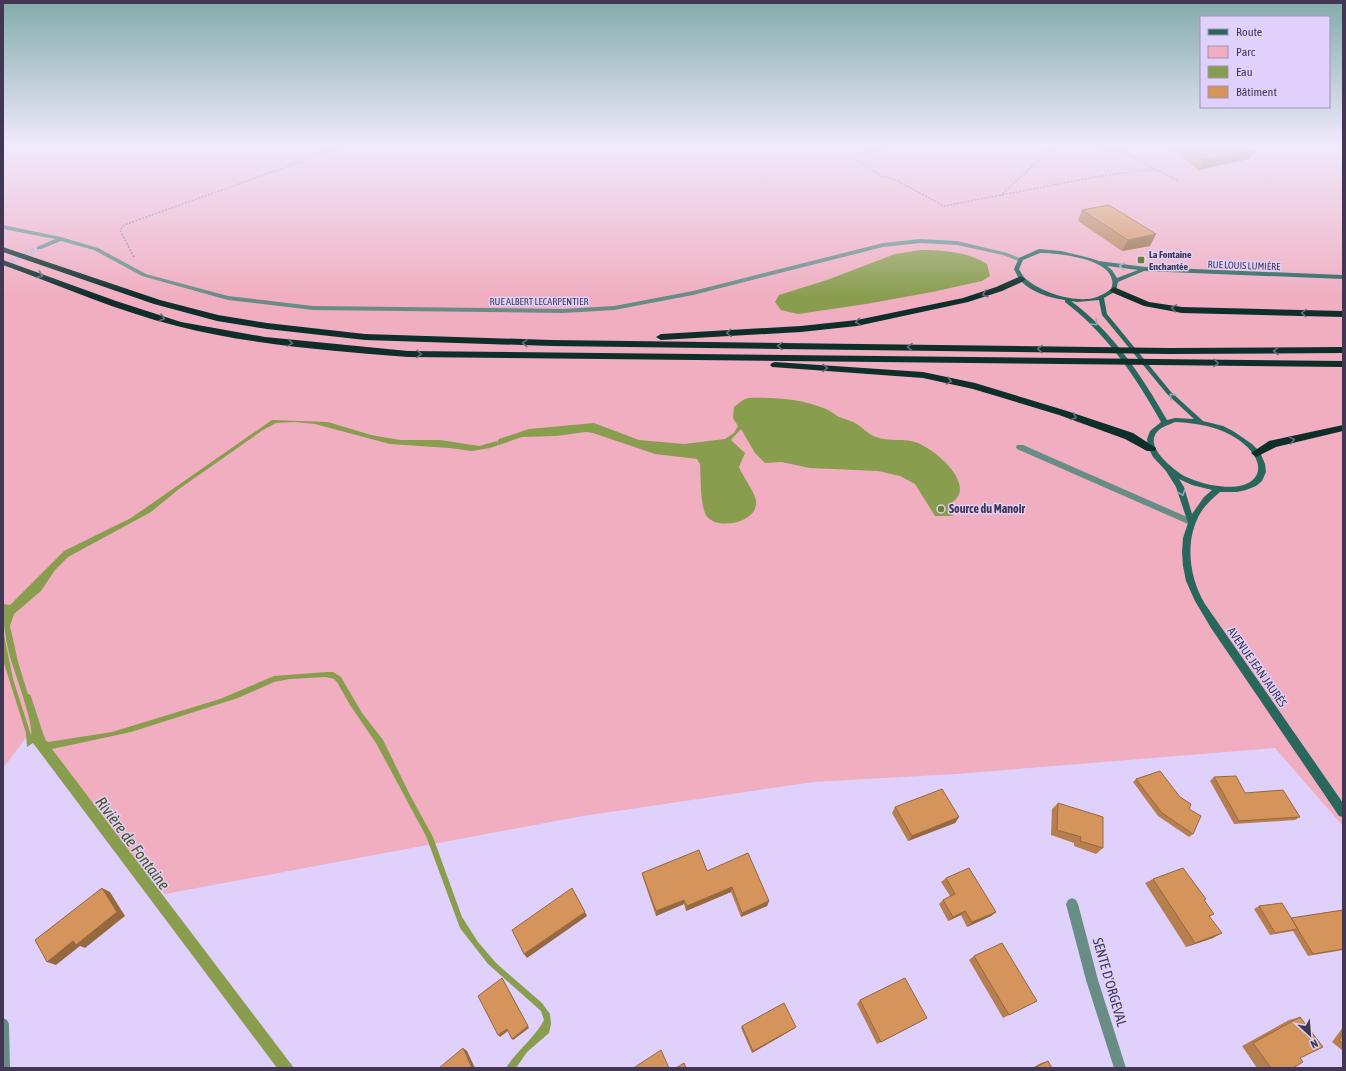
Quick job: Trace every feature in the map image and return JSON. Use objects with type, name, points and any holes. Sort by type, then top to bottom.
[{"type":"highway","points":[[3,249],[157,302],[224,319],[267,326],[365,337],[552,343],[1080,350],[1343,350]]},
{"type":"highway","points":[[3,262],[112,304],[180,324],[280,342],[408,354],[1343,364]]},
{"type":"highway","points":[[552,343],[800,329],[857,323],[965,300],[999,290],[1021,279]]},
{"type":"highway","points":[[1115,285],[1148,304],[1182,310],[1343,314]]},
{"type":"highway","points":[[590,356],[923,375],[975,386],[1063,413],[1129,436],[1151,448]]},
{"type":"highway","points":[[1256,453],[1273,444],[1343,428]]},
{"type":"main road","points":[[1115,285],[1113,275],[1099,263],[1075,254],[1054,251],[1039,251],[1027,254],[1019,259],[1016,265],[1016,272],[1021,279],[1039,291],[1065,299],[1078,300],[1101,298],[1115,285],[1145,270]]},
{"type":"main road","name":"RUE LOUIS LUMIÈRE","points":[[1099,263],[1145,270],[1343,277]]},
{"type":"main road","points":[[1101,298],[1104,314],[1169,393],[1200,422]]},
{"type":"main road","points":[[1065,299],[1082,310],[1096,323],[1151,396],[1164,423]]},
{"type":"main road","points":[[1151,448],[1150,437],[1155,429],[1164,423],[1181,420],[1200,422],[1217,427],[1246,443],[1256,453],[1261,462],[1263,471],[1260,478],[1254,484],[1232,491],[1218,489],[1194,482],[1167,468]]},
{"type":"main road","name":"AVENUE JEAN JAURÈS","points":[[1151,448],[1180,487],[1190,522],[1186,555],[1190,576],[1196,595],[1214,624],[1343,812]]},
{"type":"main road","name":"AVENUE JEAN JAURÈS","points":[[1190,522],[1208,496],[1218,489]]},
{"type":"street","name":"RUE ALBERT LECARPENTIER","points":[[3,227],[61,239],[96,249],[144,275],[228,298],[313,308],[563,311],[614,308],[651,303],[883,246],[920,241],[957,243],[1019,259]]},
{"type":"street","points":[[39,248],[61,239]]},
{"type":"street","points":[[1020,447],[1190,522]]},
{"type":"street","name":"SENTE D'ORGEVAL","points":[[1072,904],[1092,980],[1120,1068]]},
{"type":"street","points":[[3,1024],[4,1068]]},
{"type":"path","points":[[144,275],[120,230],[124,225],[202,197]]},
{"type":"path","points":[[927,197],[944,206],[995,197]]},
{"type":"green space","points":[[3,197],[1343,197],[1343,826],[1275,748],[956,774],[813,782],[583,816],[165,894],[29,734],[3,768]]},
{"type":"water","points":[[921,250],[938,250],[964,254],[980,260],[987,264],[990,276],[982,281],[932,292],[798,314],[781,310],[775,302],[779,295],[827,280],[895,254]]},
{"type":"water","points":[[748,398],[778,398],[807,403],[826,409],[839,417],[853,422],[876,437],[906,440],[924,446],[943,460],[952,469],[958,479],[960,488],[958,497],[949,504],[953,516],[935,516],[915,484],[900,476],[878,471],[810,468],[781,462],[765,463],[755,453],[741,429],[731,440],[745,453],[739,467],[755,496],[755,508],[751,515],[743,520],[725,524],[709,519],[705,513],[701,496],[700,464],[697,459],[655,454],[593,433],[586,432],[556,436],[522,437],[490,448],[472,451],[390,444],[315,424],[295,422],[276,423],[263,430],[179,489],[151,512],[68,557],[55,570],[41,591],[14,614],[10,626],[18,662],[37,730],[40,737],[48,742],[112,732],[220,699],[274,676],[333,672],[341,677],[362,713],[383,740],[410,795],[433,837],[462,917],[478,942],[496,963],[542,1003],[550,1014],[551,1024],[549,1033],[527,1052],[516,1068],[506,1068],[544,1020],[541,1011],[488,964],[460,928],[426,836],[376,743],[334,679],[326,677],[290,679],[274,682],[238,698],[131,732],[52,749],[294,1068],[277,1068],[33,743],[27,747],[26,733],[3,660],[3,630],[13,679],[31,735],[29,719],[11,661],[5,635],[3,604],[10,605],[64,551],[131,518],[272,420],[328,422],[371,435],[400,440],[440,440],[479,446],[497,441],[497,443],[499,439],[529,429],[594,423],[639,440],[684,444],[725,439],[734,433],[738,426],[733,418],[734,407]]},
{"type":"building","points":[[1109,205],[1156,234],[1128,240],[1082,210]]},
{"type":"building","points":[[1160,771],[1180,797],[1191,804],[1189,809],[1201,816],[1193,834],[1162,813],[1136,779]]},
{"type":"building","points":[[1236,776],[1245,793],[1283,790],[1300,817],[1239,821],[1214,777]]},
{"type":"building","points":[[942,789],[959,817],[912,836],[895,807]]},
{"type":"building","points":[[1058,803],[1103,817],[1103,848],[1080,841],[1081,837],[1057,830]]},
{"type":"building","points":[[699,850],[707,871],[748,853],[769,901],[742,913],[732,887],[687,906],[684,900],[656,911],[642,873]]},
{"type":"building","points":[[969,868],[996,912],[972,922],[965,911],[953,917],[943,900],[955,894],[946,878]]},
{"type":"building","points":[[1183,868],[1206,899],[1204,900],[1214,914],[1209,916],[1222,933],[1195,943],[1153,879]]},
{"type":"building","points":[[102,888],[117,912],[76,945],[73,941],[47,962],[35,940]]},
{"type":"building","points":[[572,888],[585,912],[524,954],[512,930]]},
{"type":"building","points":[[1282,903],[1298,929],[1275,933],[1259,906]]},
{"type":"building","points":[[1343,910],[1343,949],[1313,954],[1291,918]]},
{"type":"building","points":[[1002,943],[1037,1001],[1009,1015],[974,956]]},
{"type":"building","points":[[502,978],[528,1026],[512,1039],[507,1029],[498,1035],[478,996]]},
{"type":"building","points":[[905,978],[927,1018],[881,1042],[860,1000]]},
{"type":"building","points":[[784,1003],[796,1027],[753,1051],[742,1026]]},
{"type":"building","points":[[1300,1017],[1323,1047],[1300,1058],[1303,1062],[1293,1068],[1271,1068],[1253,1043]]},
{"type":"building","points":[[1343,1034],[1343,1044],[1339,1040]]},
{"type":"building","points":[[463,1048],[472,1068],[439,1068]]},
{"type":"building","points":[[661,1050],[669,1068],[635,1067]]},
{"type":"building","points":[[1048,1061],[1052,1068],[1034,1068]]},
{"type":"building","points":[[684,1063],[686,1068],[676,1068]]},
{"type":"waterway","name":"Rivière de Fontaine","points":[[28,697],[42,740]]},
{"type":"waterway","name":"Rivière de Fontaine","points":[[41,739],[43,744]]},
{"type":"tunnel","points":[[3,265],[39,248]]},
{"type":"place","name":"La Fontaine Enchantée","points":[[1141,260]]},
{"type":"place","name":"Source du Manoir","points":[[941,509]]}]
